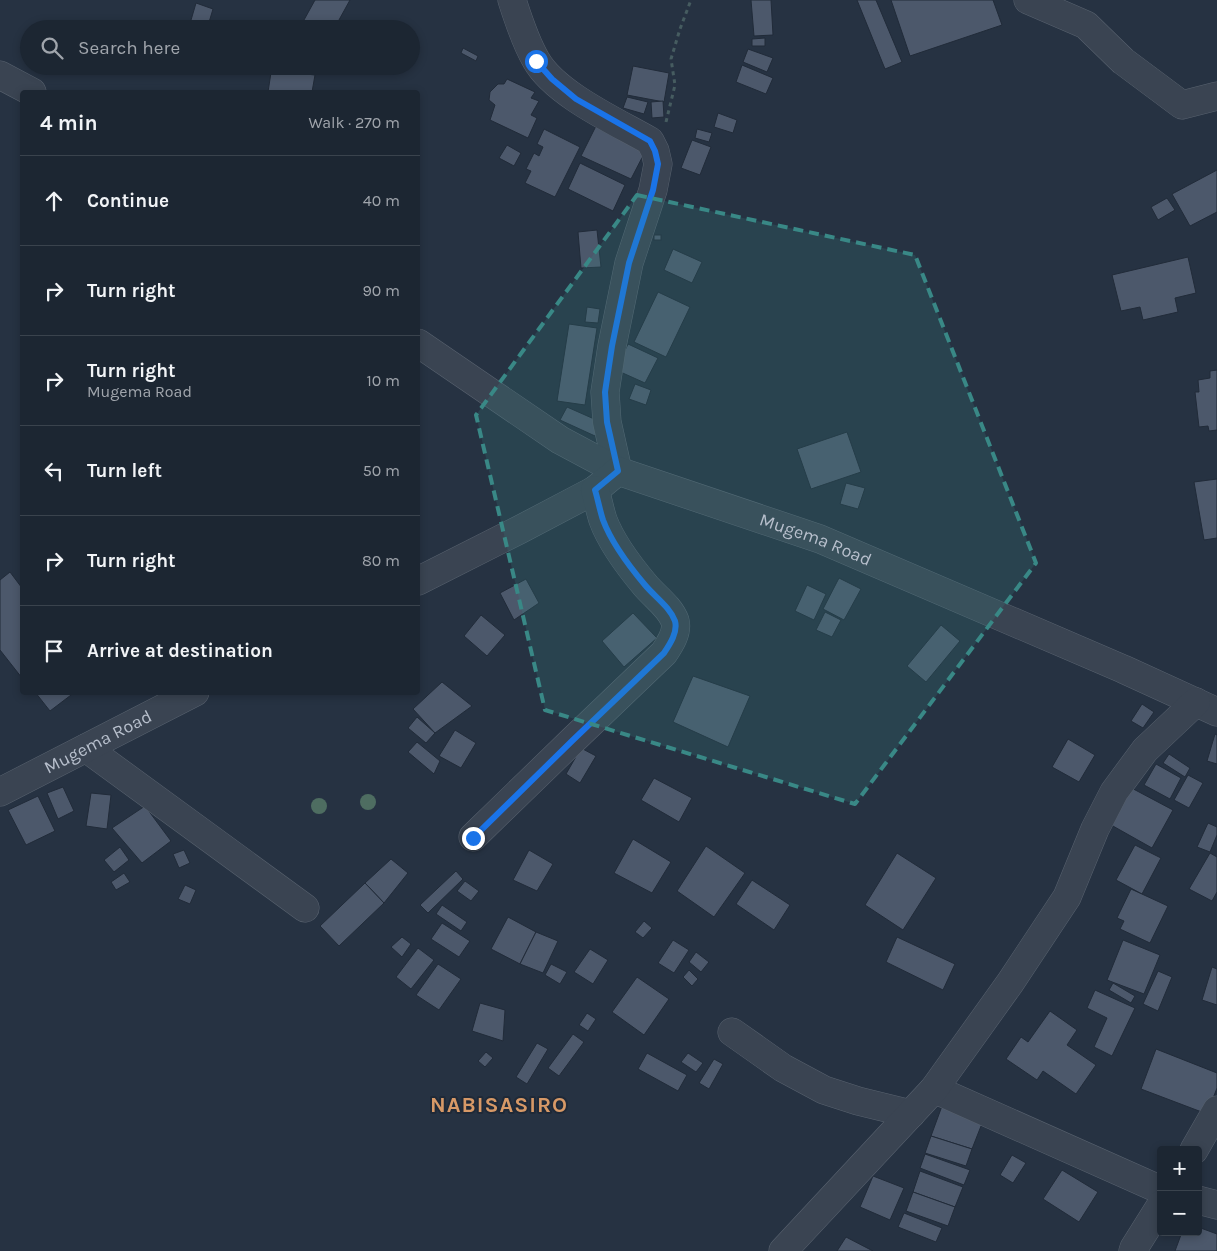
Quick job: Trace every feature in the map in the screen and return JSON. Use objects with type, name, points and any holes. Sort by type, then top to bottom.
[{"type":"street","points":[[420,580],[595,490],[618,471],[607,422],[605,392],[612,346],[629,263],[653,190],[658,164],[650,141],[576,99],[552,79],[536,61],[512,0]]},
{"type":"street","points":[[1028,0],[1086,25],[1124,61],[1182,104],[1217,96]]},
{"type":"street","points":[[0,75],[28,90]]},
{"type":"street","name":"Mugema Road","points":[[420,344],[560,440],[618,471],[820,538],[1124,669],[1206,707]]},
{"type":"street","points":[[473,838],[664,653],[672,642],[675,623],[671,612],[646,585],[615,544],[603,520],[595,490]]},
{"type":"street","name":"Mugema Road","points":[[0,792],[189,695]]},
{"type":"street","points":[[783,1251],[934,1089],[1010,983],[1067,897],[1095,829],[1114,792],[1145,750],[1206,707]]},
{"type":"street","points":[[86,748],[305,908]]},
{"type":"street","points":[[732,1032],[783,1068],[824,1090],[910,1114]]},
{"type":"street","points":[[934,1089],[1157,1188]]},
{"type":"street","points":[[1196,1146],[1217,1110]]},
{"type":"street","points":[[1202,1201],[1217,1205]]},
{"type":"street","points":[[1133,1251],[1157,1211]]},
{"type":"path","points":[[655,151],[667,119],[675,85],[672,59],[680,28],[691,0]]},
{"type":"highlighted area","points":[[637,195],[915,255],[1036,563],[855,804],[545,710],[476,415]]},
{"type":"building","points":[[315,0],[350,0],[339,20],[304,20]]},
{"type":"building","points":[[751,0],[771,0],[773,35],[754,36]]},
{"type":"building","points":[[857,0],[876,0],[902,62],[885,69]]},
{"type":"building","points":[[891,0],[993,0],[1002,25],[910,56]]},
{"type":"building","points":[[196,3],[213,9],[210,20],[191,20]]},
{"type":"building","points":[[765,38],[765,46],[752,46],[752,39]]},
{"type":"building","points":[[463,48],[478,56],[476,61],[461,53]]},
{"type":"building","points":[[748,49],[773,58],[767,72],[743,62]]},
{"type":"building","points":[[742,65],[773,78],[766,94],[736,82]]},
{"type":"building","points":[[633,66],[669,73],[664,102],[627,95]]},
{"type":"building","points":[[271,75],[315,75],[312,90],[268,90]]},
{"type":"building","points":[[507,79],[535,92],[531,98],[539,101],[531,115],[537,118],[528,138],[490,120],[495,105],[489,100],[490,92],[498,84],[504,84]]},
{"type":"building","points":[[627,97],[648,102],[644,114],[623,108]]},
{"type":"building","points":[[663,101],[664,117],[652,118],[651,102]]},
{"type":"building","points":[[718,113],[737,120],[733,133],[714,127]]},
{"type":"building","points":[[596,126],[646,150],[631,179],[581,156]]},
{"type":"building","points":[[544,129],[580,147],[555,197],[525,183],[531,171],[526,169],[534,153],[539,156],[543,147],[537,144]]},
{"type":"building","points":[[697,129],[712,133],[709,142],[695,138]]},
{"type":"building","points":[[692,140],[711,147],[700,175],[681,168]]},
{"type":"building","points":[[507,145],[521,153],[514,166],[499,158]]},
{"type":"building","points":[[580,163],[625,185],[613,211],[568,189]]},
{"type":"building","points":[[1217,170],[1217,212],[1190,226],[1172,194]]},
{"type":"building","points":[[1167,198],[1175,210],[1158,220],[1151,207]]},
{"type":"building","points":[[597,230],[601,267],[581,268],[578,232]]},
{"type":"building","points":[[654,235],[661,235],[661,240],[654,240]]},
{"type":"building","points":[[673,249],[702,262],[692,283],[664,270]]},
{"type":"building","points":[[1188,257],[1196,293],[1175,298],[1178,312],[1143,320],[1140,307],[1121,311],[1112,275]]},
{"type":"building","points":[[658,292],[690,307],[666,357],[634,342]]},
{"type":"building","points":[[587,307],[600,309],[598,323],[585,322]]},
{"type":"building","points":[[569,324],[597,328],[585,405],[557,401]]},
{"type":"building","points":[[628,344],[658,358],[645,383],[616,370]]},
{"type":"building","points":[[1217,370],[1217,430],[1209,431],[1208,426],[1199,427],[1195,392],[1199,392],[1198,380],[1210,378],[1210,371]]},
{"type":"building","points":[[635,384],[651,390],[646,405],[629,399]]},
{"type":"building","points":[[567,407],[601,422],[595,436],[560,420]]},
{"type":"building","points":[[847,432],[861,472],[811,489],[797,449]]},
{"type":"building","points":[[1217,479],[1217,538],[1204,540],[1194,482]]},
{"type":"building","points":[[846,483],[865,488],[858,509],[840,504]]},
{"type":"building","points":[[10,572],[20,585],[20,675],[0,650],[0,580]]},
{"type":"building","points":[[839,578],[861,589],[844,620],[823,609]]},
{"type":"building","points":[[526,579],[539,603],[514,620],[500,593]]},
{"type":"building","points":[[807,585],[826,594],[814,620],[795,611]]},
{"type":"building","points":[[825,612],[841,620],[832,637],[816,630]]},
{"type":"building","points":[[633,613],[657,638],[624,667],[602,641]]},
{"type":"building","points":[[481,615],[505,635],[487,656],[464,636]]},
{"type":"building","points":[[941,625],[960,641],[926,682],[907,666]]},
{"type":"building","points":[[693,676],[750,696],[728,747],[673,722]]},
{"type":"building","points":[[442,682],[472,706],[435,733],[413,709]]},
{"type":"building","points":[[37,695],[71,695],[50,711]]},
{"type":"building","points":[[1142,704],[1154,712],[1143,728],[1131,721]]},
{"type":"building","points":[[417,717],[435,733],[426,743],[408,728]]},
{"type":"building","points":[[455,730],[476,743],[461,768],[439,756]]},
{"type":"building","points":[[1215,734],[1217,735],[1217,764],[1207,761]]},
{"type":"building","points":[[1068,739],[1095,755],[1079,782],[1052,767]]},
{"type":"building","points":[[417,742],[440,761],[434,774],[408,752]]},
{"type":"building","points":[[581,748],[596,756],[580,783],[566,774]]},
{"type":"building","points":[[1169,754],[1190,768],[1185,777],[1163,763]]},
{"type":"building","points":[[1156,764],[1181,778],[1170,799],[1144,785]]},
{"type":"building","points":[[1188,775],[1203,783],[1189,808],[1174,800]]},
{"type":"building","points":[[654,778],[692,798],[679,822],[641,800]]},
{"type":"building","points":[[1124,784],[1173,810],[1152,848],[1104,821]]},
{"type":"building","points":[[63,787],[74,811],[58,819],[47,793]]},
{"type":"building","points":[[91,793],[111,795],[107,829],[86,826]]},
{"type":"building","points":[[38,796],[55,831],[26,845],[8,810]]},
{"type":"building","points":[[145,806],[171,841],[142,863],[112,828]]},
{"type":"building","points":[[1208,823],[1217,827],[1217,835],[1210,852],[1197,847]]},
{"type":"building","points":[[633,839],[671,862],[652,893],[614,873]]},
{"type":"building","points":[[1135,845],[1161,858],[1142,894],[1116,880]]},
{"type":"building","points":[[706,846],[745,873],[714,917],[677,891]]},
{"type":"building","points":[[120,847],[129,860],[114,872],[104,860]]},
{"type":"building","points":[[184,850],[190,863],[179,868],[173,854]]},
{"type":"building","points":[[529,850],[553,864],[537,891],[513,880]]},
{"type":"building","points":[[897,853],[936,878],[903,930],[865,905]]},
{"type":"building","points":[[1210,853],[1217,857],[1217,892],[1212,901],[1189,889]]},
{"type":"building","points":[[391,859],[408,873],[384,903],[365,883]]},
{"type":"building","points":[[456,871],[463,879],[428,913],[420,905]]},
{"type":"building","points":[[124,873],[130,882],[116,890],[111,882]]},
{"type":"building","points":[[752,880],[790,905],[774,930],[736,904]]},
{"type":"building","points":[[465,881],[479,891],[471,901],[457,891]]},
{"type":"building","points":[[365,883],[384,903],[339,946],[320,926]]},
{"type":"building","points":[[185,885],[196,890],[190,904],[178,899]]},
{"type":"building","points":[[1131,889],[1168,906],[1150,943],[1120,929],[1124,921],[1117,918]]},
{"type":"building","points":[[442,905],[467,922],[461,931],[436,914]]},
{"type":"building","points":[[508,917],[536,932],[520,964],[491,949]]},
{"type":"building","points":[[644,921],[652,928],[643,938],[635,932]]},
{"type":"building","points":[[442,923],[470,941],[459,957],[431,939]]},
{"type":"building","points":[[536,932],[558,941],[543,973],[520,964]]},
{"type":"building","points":[[402,937],[411,944],[402,957],[391,947]]},
{"type":"building","points":[[897,937],[955,964],[943,990],[886,962]]},
{"type":"building","points":[[673,940],[689,950],[674,973],[658,963]]},
{"type":"building","points":[[1123,940],[1160,955],[1144,994],[1107,980]]},
{"type":"building","points":[[418,948],[434,960],[411,989],[396,977]]},
{"type":"building","points":[[590,949],[608,960],[593,984],[574,972]]},
{"type":"building","points":[[696,952],[709,962],[701,972],[689,962]]},
{"type":"building","points":[[438,964],[461,979],[439,1010],[416,995]]},
{"type":"building","points":[[551,964],[567,972],[560,984],[545,975]]},
{"type":"building","points":[[1212,967],[1217,969],[1217,1005],[1202,1000]]},
{"type":"building","points":[[689,970],[698,979],[692,986],[683,977]]},
{"type":"building","points":[[1158,971],[1172,977],[1158,1011],[1143,1004]]},
{"type":"building","points":[[637,977],[669,999],[644,1035],[612,1012]]},
{"type":"building","points":[[1113,983],[1135,996],[1131,1003],[1109,990]]},
{"type":"building","points":[[1095,990],[1135,1008],[1112,1056],[1094,1047],[1107,1018],[1087,1008]]},
{"type":"building","points":[[480,1003],[505,1010],[503,1041],[472,1031]]},
{"type":"building","points":[[1050,1011],[1077,1030],[1067,1045],[1096,1065],[1076,1094],[1043,1071],[1037,1080],[1006,1059],[1021,1037],[1028,1042]]},
{"type":"building","points":[[587,1013],[596,1019],[588,1031],[579,1025]]},
{"type":"building","points":[[573,1034],[584,1042],[559,1076],[548,1068]]},
{"type":"building","points":[[537,1043],[548,1049],[527,1084],[516,1077]]},
{"type":"building","points":[[1156,1049],[1217,1073],[1217,1088],[1207,1114],[1141,1089]]},
{"type":"building","points":[[486,1052],[493,1058],[485,1067],[478,1061]]},
{"type":"building","points":[[647,1053],[687,1075],[678,1091],[638,1069]]},
{"type":"building","points":[[688,1053],[703,1063],[696,1072],[681,1062]]},
{"type":"building","points":[[714,1059],[723,1064],[709,1089],[699,1083]]},
{"type":"building","points":[[942,1106],[983,1121],[972,1149],[931,1136]]},
{"type":"building","points":[[931,1136],[972,1149],[966,1166],[925,1153]]},
{"type":"building","points":[[925,1154],[970,1170],[964,1185],[920,1168]]},
{"type":"building","points":[[1012,1155],[1026,1163],[1013,1183],[1000,1175]]},
{"type":"building","points":[[1062,1170],[1098,1192],[1079,1222],[1043,1199]]},
{"type":"building","points":[[920,1171],[963,1187],[955,1207],[913,1192]]},
{"type":"building","points":[[873,1176],[904,1188],[890,1220],[860,1207]]},
{"type":"building","points":[[913,1192],[955,1207],[948,1226],[906,1211]]},
{"type":"building","points":[[904,1213],[942,1228],[936,1242],[898,1227]]},
{"type":"building","points":[[1202,1228],[1217,1234],[1217,1251],[1175,1251],[1181,1236],[1202,1236]]},
{"type":"building","points":[[846,1237],[873,1251],[837,1251]]},
{"type":"district","name":"NABISASIRO","points":[[499,1105]]},
{"type":"route","points":[[473,838],[664,653],[672,642],[675,630],[675,623],[671,612],[646,585],[615,544],[603,520],[595,490],[618,471],[607,422],[605,392],[612,346],[629,263],[653,190],[658,164],[655,151],[650,141],[576,99],[552,79],[536,61]]}]
